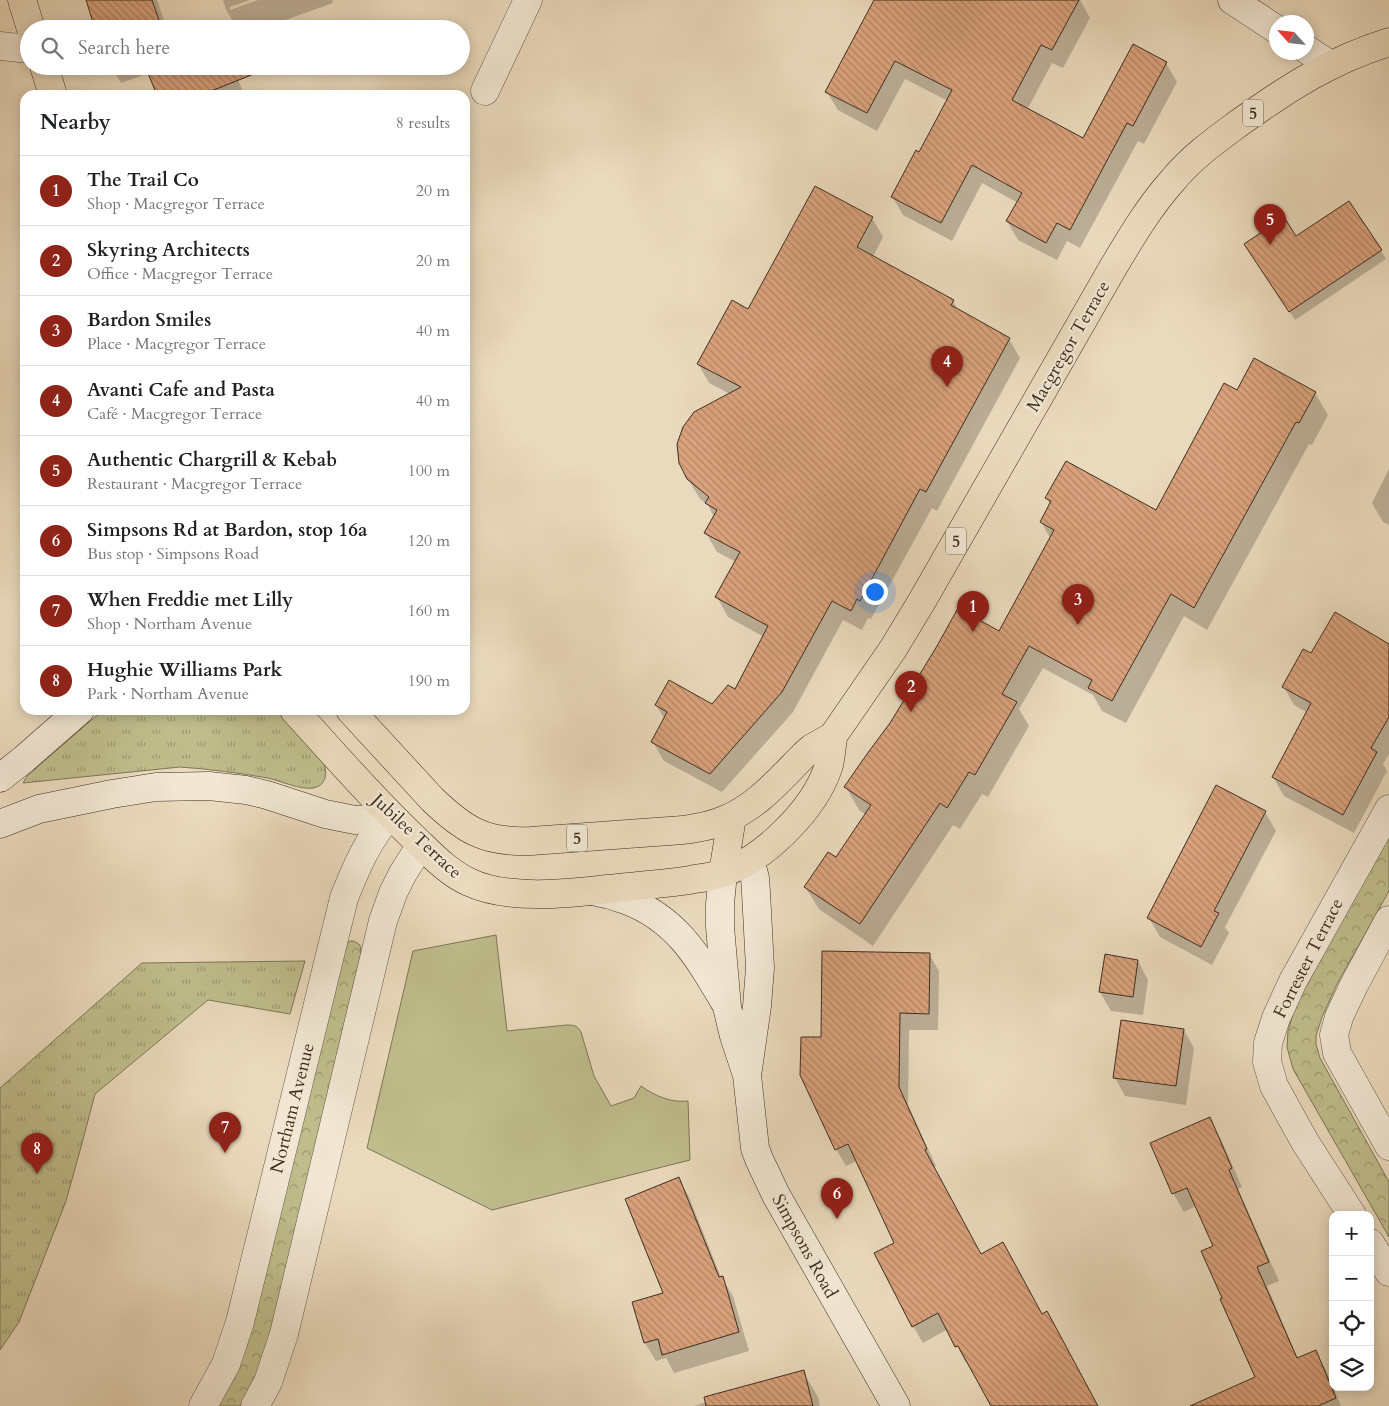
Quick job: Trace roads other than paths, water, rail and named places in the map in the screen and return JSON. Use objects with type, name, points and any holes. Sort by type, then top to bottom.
[{"type":"highway","points":[[22,0],[28,20]]},
{"type":"highway","name":"Macgregor Terrace","points":[[750,860],[789,828],[817,790],[828,766],[834,736],[894,649],[1106,278],[1143,218],[1173,179],[1196,156],[1221,136],[1297,83],[1330,65],[1389,42]]},
{"type":"highway","points":[[47,75],[51,90]]},
{"type":"highway","name":"Jubilee Terrace","points":[[299,715],[421,845],[441,863],[469,883],[510,892],[542,894],[590,891],[708,877],[723,873],[750,860]]},
{"type":"highway","name":"Jubilee Terrace","points":[[355,715],[432,799],[469,830],[487,836],[519,842],[683,830],[716,823],[734,816]]},
{"type":"highway","name":"Macgregor Terrace","points":[[734,816],[752,806],[812,748],[834,736]]},
{"type":"highway","points":[[387,811],[432,799],[421,845]]},
{"type":"highway","points":[[734,816],[750,860]]},
{"type":"highway","points":[[723,873],[734,816]]},
{"type":"street","points":[[485,91],[528,0]]},
{"type":"street","points":[[1232,0],[1269,24]]},
{"type":"street","points":[[0,46],[20,48]]},
{"type":"street","points":[[1314,54],[1330,65]]},
{"type":"street","points":[[0,778],[74,715]]},
{"type":"street","points":[[0,824],[39,809],[156,787],[209,786],[246,790],[326,814],[355,820],[368,819],[387,811]]},
{"type":"street","name":"Forrester Terrace","points":[[1349,1211],[1305,1142],[1274,1086],[1267,1062],[1268,1043],[1276,1018],[1293,981],[1389,809]]},
{"type":"street","name":"Northam Avenue","points":[[203,1406],[226,1364],[240,1322],[344,898],[364,852],[387,811]]},
{"type":"street","points":[[255,1406],[268,1382],[284,1334],[383,921],[403,873],[421,845]]},
{"type":"street","name":"Simpsons Road","points":[[747,1076],[757,1006],[760,968],[756,892],[750,860]]},
{"type":"street","name":"Simpsons Road","points":[[723,873],[720,927],[727,1007],[747,1076],[754,1138],[759,1159],[776,1195],[896,1406]]},
{"type":"street","points":[[590,891],[609,894],[636,903],[662,918],[690,947],[727,1007]]},
{"type":"street","points":[[1389,920],[1354,985],[1334,1035],[1337,1053],[1389,1146]]},
{"type":"street","points":[[1374,1249],[1389,1272]]},
{"type":"place","name":"Authentic Chargrill & Kebab","points":[[1270,245]]},
{"type":"place","name":"Avanti Cafe and Pasta","points":[[947,387]]},
{"type":"place","name":"Bardon Smiles","points":[[1078,625]]},
{"type":"place","name":"The Trail Co","points":[[973,632]]},
{"type":"place","name":"Skyring Architects","points":[[911,712]]},
{"type":"place","name":"When Freddie met Lilly","points":[[225,1153]]},
{"type":"place","name":"Hughie Williams Park","points":[[37,1174]]},
{"type":"place","name":"Simpsons Rd at Bardon, stop 16a","points":[[837,1219]]}]
